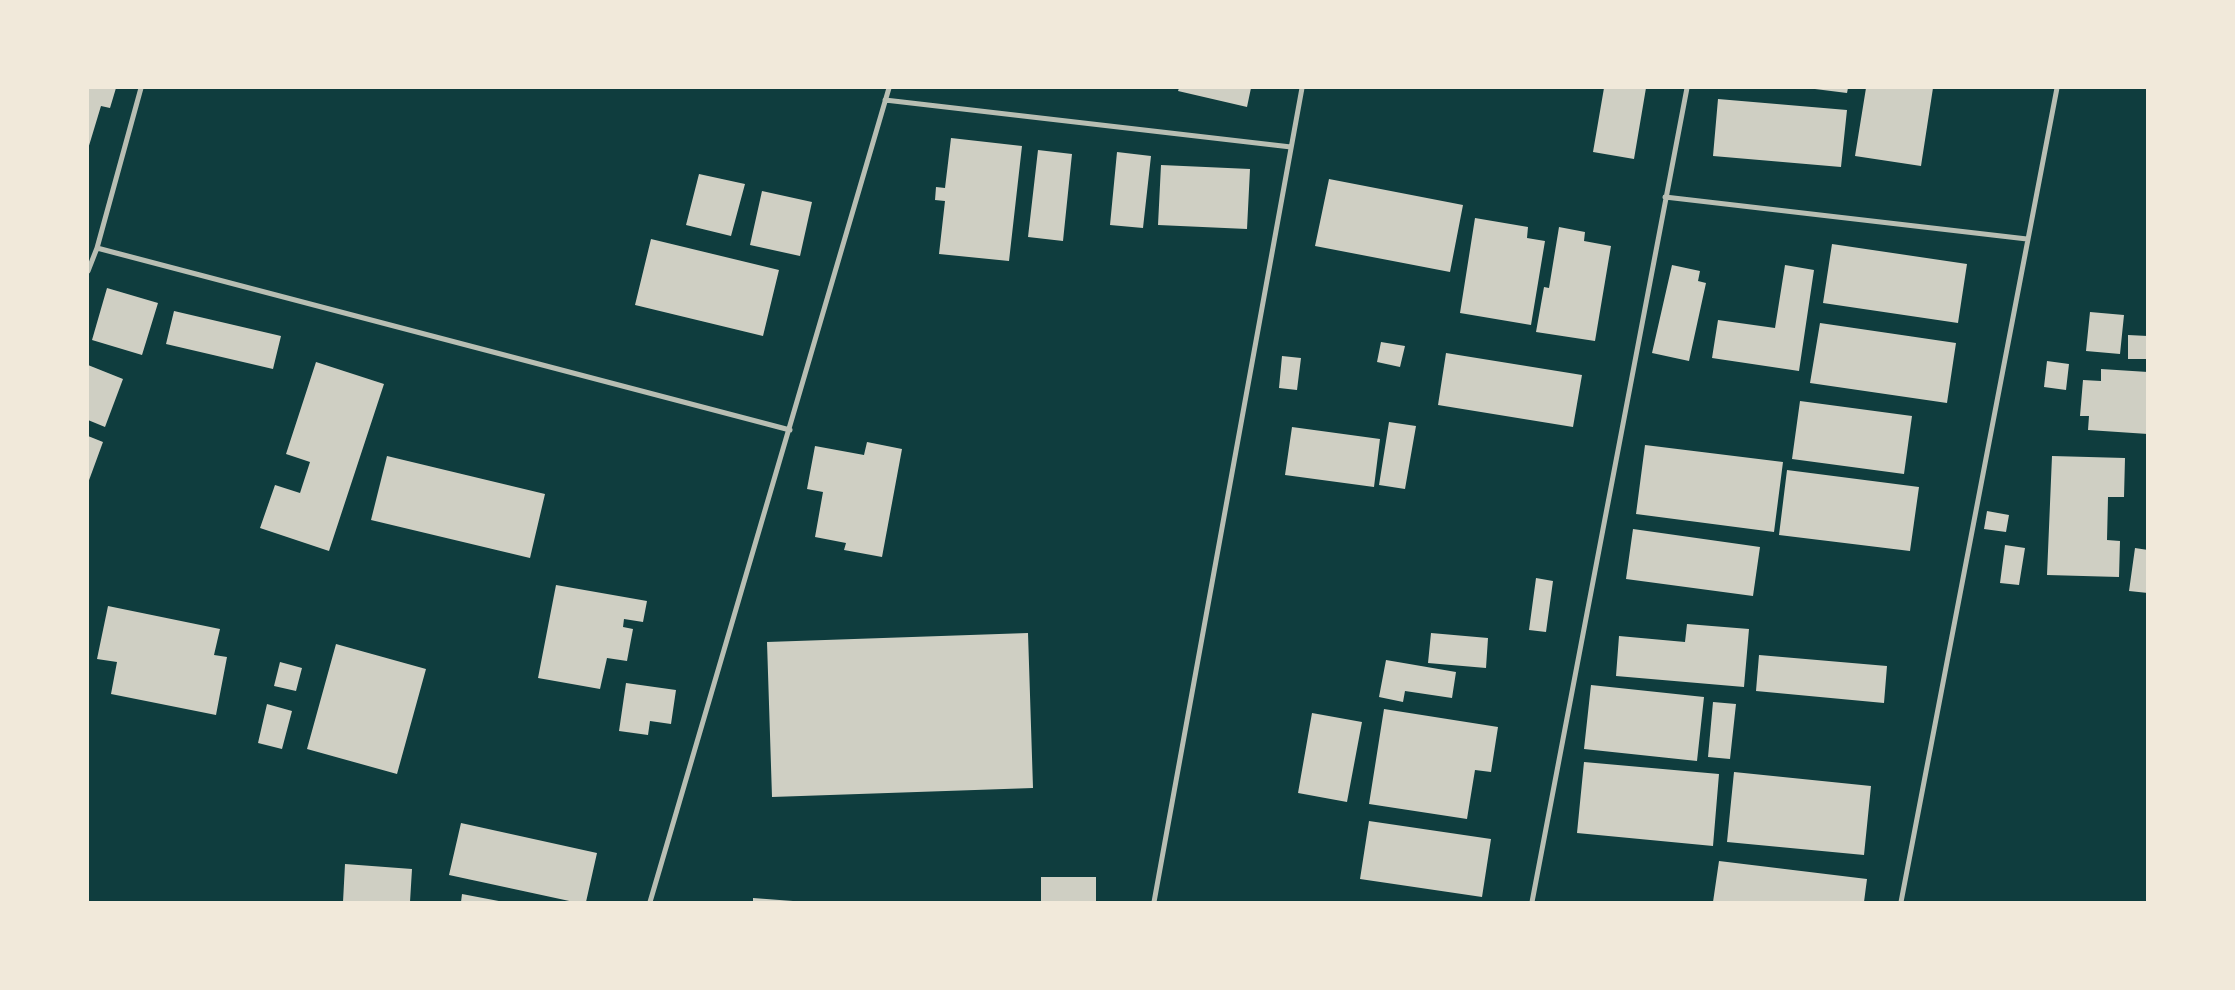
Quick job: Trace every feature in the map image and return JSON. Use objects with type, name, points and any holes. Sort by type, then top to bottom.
[{"type":"street","points":[[88,271],[97,248],[141,88]]},
{"type":"street","points":[[650,902],[790,430],[888,88]]},
{"type":"street","points":[[1154,902],[1302,88]]},
{"type":"street","points":[[1532,902],[1687,88]]},
{"type":"street","points":[[1901,902],[2057,88]]},
{"type":"street","points":[[885,100],[1291,147]]},
{"type":"street","points":[[1665,197],[2027,239]]},
{"type":"street","points":[[97,248],[790,430]]},
{"type":"building","points":[[88,88],[116,88],[110,108],[101,106],[88,149]]},
{"type":"building","points":[[1179,88],[1251,88],[1247,107],[1178,91]]},
{"type":"building","points":[[1604,88],[1646,88],[1634,159],[1593,152]]},
{"type":"building","points":[[1807,88],[1848,88],[1847,93]]},
{"type":"building","points":[[1866,88],[1933,88],[1921,166],[1855,156]]},
{"type":"building","points":[[1718,99],[1847,110],[1841,167],[1713,156]]},
{"type":"building","points":[[951,138],[1022,146],[1009,261],[939,254],[945,201],[935,200],[936,187],[945,188]]},
{"type":"building","points":[[1038,150],[1072,154],[1063,241],[1028,237]]},
{"type":"building","points":[[1117,152],[1151,156],[1143,228],[1110,225]]},
{"type":"building","points":[[1161,165],[1250,169],[1247,229],[1158,225]]},
{"type":"building","points":[[699,174],[745,184],[731,236],[686,225]]},
{"type":"building","points":[[1329,179],[1463,205],[1450,272],[1315,246]]},
{"type":"building","points":[[762,191],[812,202],[800,256],[750,245]]},
{"type":"building","points":[[1475,218],[1528,227],[1527,238],[1545,241],[1531,325],[1460,313]]},
{"type":"building","points":[[1559,227],[1585,232],[1584,241],[1611,246],[1595,341],[1536,332],[1544,287],[1549,288]]},
{"type":"building","points":[[651,239],[779,270],[763,336],[635,305]]},
{"type":"building","points":[[1832,244],[1967,264],[1958,323],[1823,303]]},
{"type":"building","points":[[1672,265],[1700,271],[1698,281],[1706,283],[1689,361],[1652,353]]},
{"type":"building","points":[[1785,265],[1814,270],[1799,371],[1712,358],[1718,320],[1775,328]]},
{"type":"building","points":[[107,288],[158,303],[142,355],[92,340]]},
{"type":"building","points":[[174,311],[281,336],[273,369],[166,344]]},
{"type":"building","points":[[2090,312],[2124,315],[2120,354],[2086,351]]},
{"type":"building","points":[[1820,323],[1956,343],[1947,403],[1810,383]]},
{"type":"building","points":[[2128,335],[2148,336],[2148,359],[2128,359]]},
{"type":"building","points":[[1381,342],[1405,346],[1400,367],[1377,362]]},
{"type":"building","points":[[1446,353],[1582,375],[1573,427],[1438,405]]},
{"type":"building","points":[[1282,356],[1301,358],[1297,390],[1279,388]]},
{"type":"building","points":[[2047,361],[2069,364],[2066,390],[2044,387]]},
{"type":"building","points":[[316,362],[384,384],[329,551],[260,528],[275,485],[300,493],[310,462],[286,454]]},
{"type":"building","points":[[88,365],[123,379],[105,427],[88,420]]},
{"type":"building","points":[[2101,369],[2148,372],[2148,434],[2088,430],[2089,416],[2080,416],[2083,380],[2101,381]]},
{"type":"building","points":[[1800,401],[1912,416],[1904,474],[1792,459]]},
{"type":"building","points":[[1389,422],[1416,426],[1405,489],[1379,485]]},
{"type":"building","points":[[1292,427],[1380,439],[1374,487],[1285,475]]},
{"type":"building","points":[[88,436],[103,442],[88,483]]},
{"type":"building","points":[[867,442],[902,449],[882,557],[844,550],[846,543],[815,537],[823,492],[807,489],[815,446],[864,455]]},
{"type":"building","points":[[1645,445],[1783,462],[1774,532],[1636,514]]},
{"type":"building","points":[[387,456],[545,494],[530,558],[371,520]]},
{"type":"building","points":[[2052,456],[2125,458],[2124,497],[2108,497],[2107,540],[2120,541],[2119,577],[2047,575]]},
{"type":"building","points":[[1787,470],[1919,487],[1910,551],[1779,535]]},
{"type":"building","points":[[1987,511],[2009,515],[2006,532],[1984,529]]},
{"type":"building","points":[[1633,529],[1760,547],[1753,596],[1626,579]]},
{"type":"building","points":[[2005,545],[2025,548],[2019,585],[2000,583]]},
{"type":"building","points":[[2135,548],[2148,550],[2148,593],[2129,591]]},
{"type":"building","points":[[1536,578],[1553,581],[1546,632],[1529,630]]},
{"type":"building","points":[[556,585],[647,601],[643,622],[624,619],[623,627],[633,629],[627,661],[607,658],[600,689],[538,678]]},
{"type":"building","points":[[108,606],[220,629],[214,655],[227,657],[216,715],[111,694],[117,662],[97,659]]},
{"type":"building","points":[[1687,624],[1749,629],[1744,687],[1616,676],[1619,636],[1685,642]]},
{"type":"building","points":[[1028,633],[1033,788],[772,797],[767,642]]},
{"type":"building","points":[[1431,633],[1488,638],[1486,668],[1428,663]]},
{"type":"building","points":[[336,644],[426,669],[397,774],[307,749]]},
{"type":"building","points":[[1759,655],[1887,666],[1884,703],[1756,691]]},
{"type":"building","points":[[1386,660],[1456,672],[1452,698],[1405,691],[1403,702],[1379,697]]},
{"type":"building","points":[[280,662],[302,668],[296,691],[274,686]]},
{"type":"building","points":[[626,683],[676,690],[671,724],[650,721],[648,735],[619,731]]},
{"type":"building","points":[[1591,685],[1704,697],[1697,761],[1584,749]]},
{"type":"building","points":[[1713,702],[1736,704],[1730,759],[1708,757]]},
{"type":"building","points":[[267,704],[292,711],[282,749],[258,743]]},
{"type":"building","points":[[1384,709],[1498,727],[1491,772],[1475,770],[1467,819],[1369,804]]},
{"type":"building","points":[[1312,713],[1362,722],[1347,802],[1298,793]]},
{"type":"building","points":[[1584,762],[1719,774],[1713,846],[1577,833]]},
{"type":"building","points":[[1734,772],[1871,786],[1864,855],[1727,842]]},
{"type":"building","points":[[1369,821],[1491,839],[1482,897],[1360,879]]},
{"type":"building","points":[[461,823],[597,853],[586,902],[574,902],[449,875]]},
{"type":"building","points":[[1719,861],[1867,879],[1864,902],[1713,902]]},
{"type":"building","points":[[345,864],[412,869],[410,902],[343,902]]},
{"type":"building","points":[[1041,877],[1096,877],[1096,902],[1041,902]]},
{"type":"building","points":[[462,894],[504,902],[461,902]]},
{"type":"building","points":[[753,898],[793,901],[793,902],[753,902]]}]
